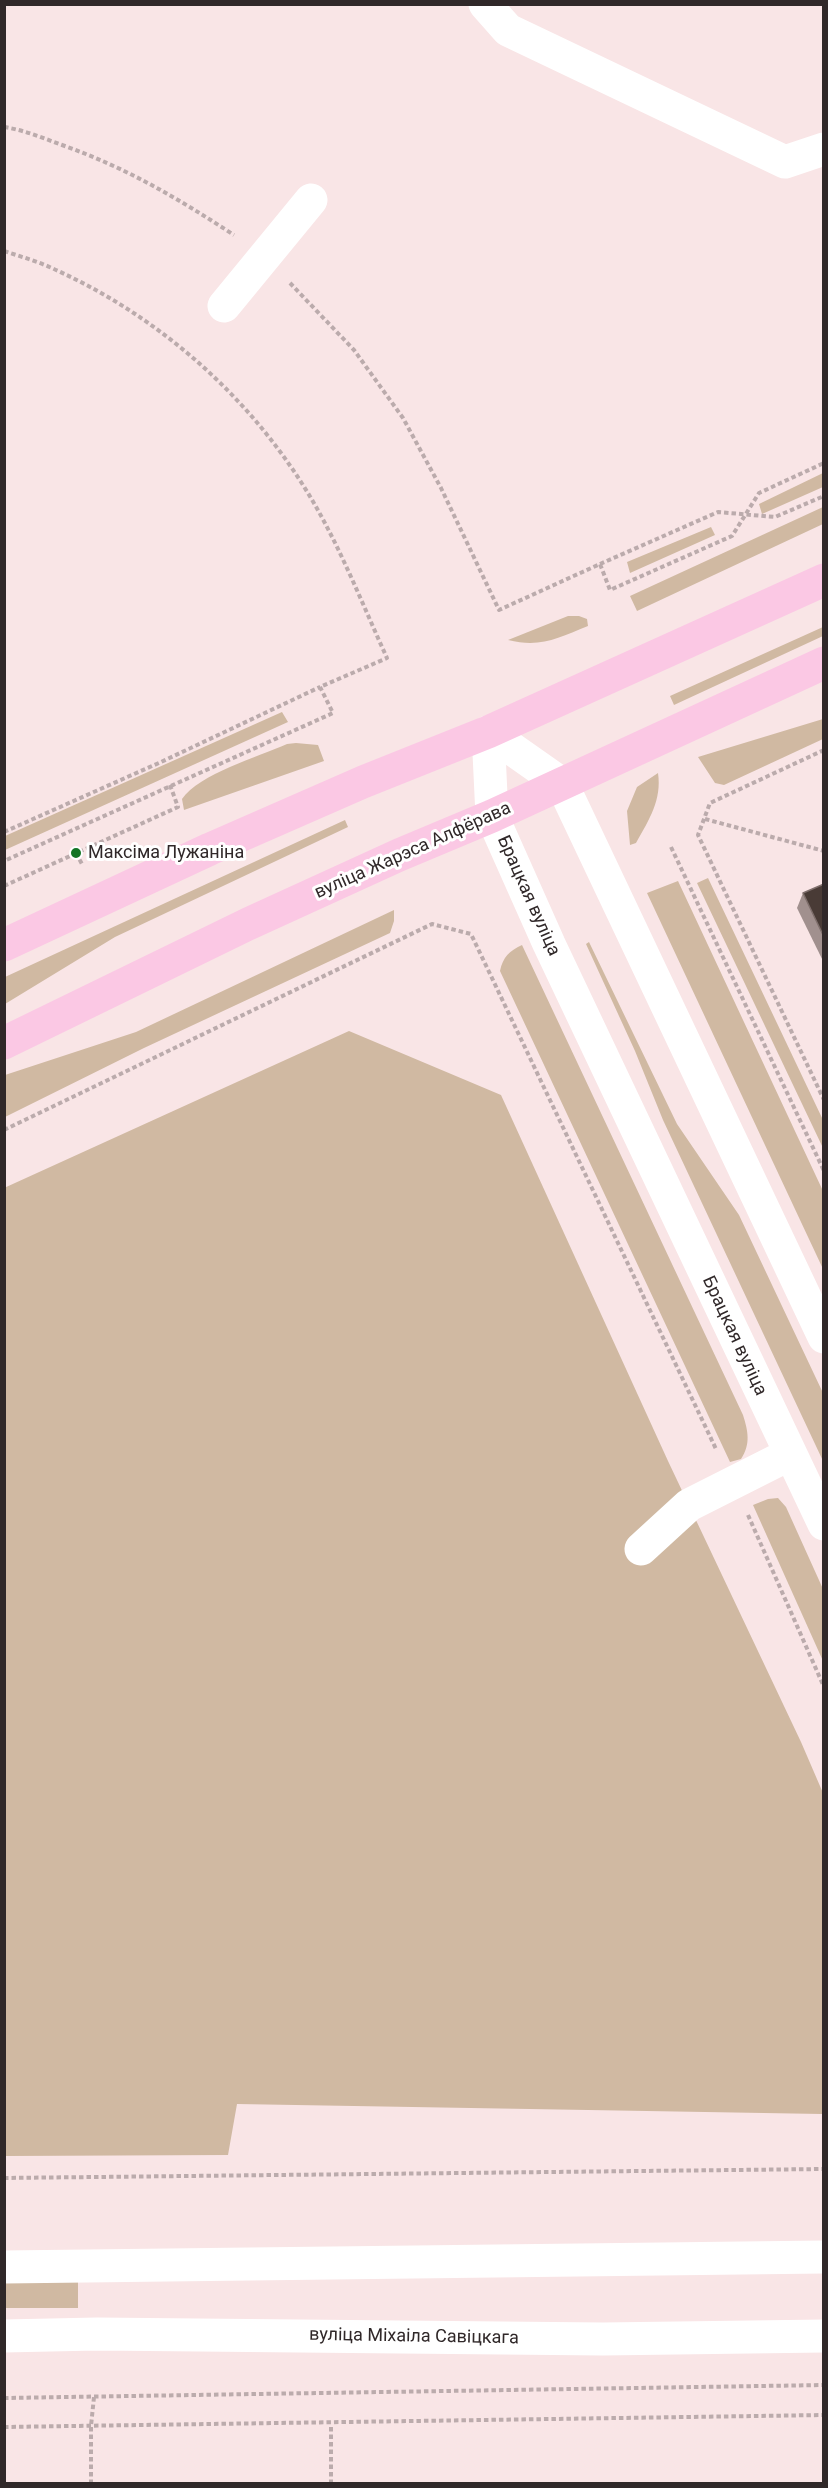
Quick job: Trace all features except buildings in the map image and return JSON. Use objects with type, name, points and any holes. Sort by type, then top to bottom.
[{"type":"main road","points":[[4,945],[210,849],[343,790],[488,732],[824,580]]},
{"type":"main road","name":"вуліца Жарэса Алфёрава","points":[[4,1044],[248,924],[399,855],[492,816],[824,663]]},
{"type":"street","points":[[485,4],[508,30],[785,162],[824,149]]},
{"type":"street","points":[[224,306],[311,200]]},
{"type":"street","points":[[488,732],[562,784],[824,1337]]},
{"type":"street","name":"Брацкая вуліца","points":[[488,732],[492,816],[532,907],[824,1524]]},
{"type":"street","points":[[641,1549],[689,1504],[790,1454]]},
{"type":"street","points":[[4,2267],[824,2257]]},
{"type":"street","name":"вуліца Міхаіла Савіцкага","points":[[4,2336],[97,2334],[603,2339],[824,2336]]},
{"type":"path","points":[[4,127],[19,129],[103,159],[171,194],[234,236],[297,289],[354,350],[403,418],[441,488],[499,609],[718,512],[775,517],[824,496]]},
{"type":"path","points":[[4,251],[64,274],[110,297],[162,332],[214,376],[261,426],[301,482],[334,543],[387,658],[4,832]]},
{"type":"path","points":[[600,564],[610,590],[732,536],[759,493],[824,463]]},
{"type":"path","points":[[4,861],[333,713],[320,687]]},
{"type":"path","points":[[824,750],[710,803],[698,835],[824,1100]]},
{"type":"path","points":[[4,886],[178,807],[170,785]]},
{"type":"path","points":[[705,819],[824,851]]},
{"type":"path","points":[[671,847],[824,1171]]},
{"type":"path","points":[[4,1130],[432,924],[471,934],[750,1521],[824,1687]]},
{"type":"path","points":[[4,2178],[824,2169]]},
{"type":"path","points":[[4,2398],[824,2385]]},
{"type":"path","points":[[92,2484],[91,2426],[94,2397]]},
{"type":"path","points":[[4,2427],[824,2415]]},
{"type":"path","points":[[331,2424],[331,2484]]},
{"type":"shaded area","points":[[823,473],[823,487],[762,514],[759,504]]},
{"type":"shaded area","points":[[823,507],[823,524],[637,611],[630,596]]},
{"type":"shaded area","points":[[711,527],[715,535],[630,573],[627,562]]},
{"type":"shaded area","points":[[568,616],[587,619],[588,626],[558,638],[540,642],[508,640]]},
{"type":"shaded area","points":[[823,627],[823,636],[674,705],[670,696]]},
{"type":"shaded area","points":[[282,712],[288,722],[5,850],[5,836]]},
{"type":"shaded area","points":[[823,719],[823,739],[724,785],[715,783],[698,757]]},
{"type":"shaded area","points":[[287,744],[318,745],[324,761],[184,810],[182,799],[190,790],[215,774]]},
{"type":"shaded area","points":[[658,773],[658,792],[653,810],[636,843],[630,845],[627,811],[637,787]]},
{"type":"shaded area","points":[[345,820],[348,827],[115,937],[5,1004],[5,977]]},
{"type":"shaded area","points":[[708,878],[823,1120],[823,1148],[697,883]]},
{"type":"shaded area","points":[[678,881],[823,1191],[823,1269],[647,893]]},
{"type":"shaded area","points":[[394,910],[394,921],[390,933],[144,1048],[5,1117],[5,1075],[136,1032]]},
{"type":"shaded area","points":[[589,942],[677,1124],[739,1215],[823,1393],[823,1461],[663,1120],[635,1051],[586,944]]},
{"type":"shaded area","points":[[522,945],[743,1415],[748,1437],[741,1459],[730,1462],[500,971],[507,955]]},
{"type":"shaded area","points":[[349,1031],[501,1095],[668,1461],[801,1742],[823,1793],[822,2114],[237,2104],[228,2155],[5,2156],[4,1188]]},
{"type":"shaded area","points":[[778,1498],[786,1507],[823,1589],[823,1661],[753,1505]]},
{"type":"shaded area","points":[[78,2279],[78,2308],[5,2308],[4,2280]]},
{"type":"place","name":"Максіма Лужаніна","points":[[76,853]]}]
